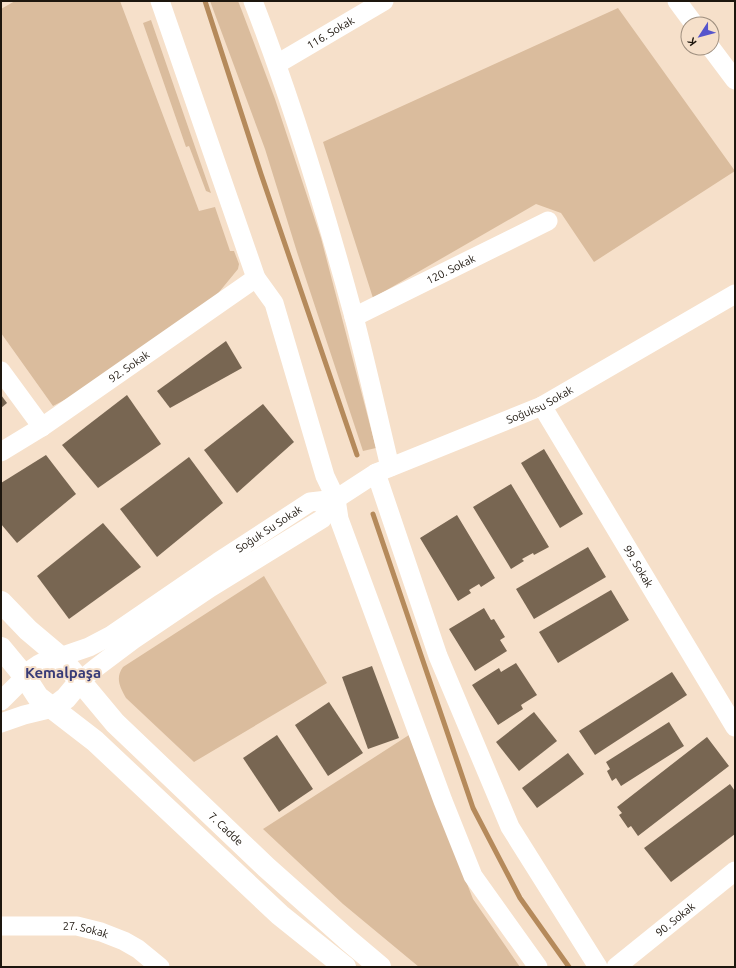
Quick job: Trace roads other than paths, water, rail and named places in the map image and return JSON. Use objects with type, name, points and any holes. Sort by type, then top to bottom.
[{"type":"main road","points":[[1,602],[28,630],[60,657],[80,681],[66,698],[53,708]]},
{"type":"main road","points":[[1,648],[25,677],[38,697],[95,741],[280,915],[345,967]]},
{"type":"main road","points":[[25,677],[34,668],[48,660],[60,657]]},
{"type":"main road","name":"7. Cadde","points":[[80,681],[114,723],[266,867],[380,967]]},
{"type":"street","points":[[160,1],[256,278],[274,303],[325,476],[336,499],[342,526],[443,801],[473,876],[538,967]]},
{"type":"street","points":[[253,1],[278,64],[305,146],[354,317],[383,470],[438,656],[510,827],[598,967]]},
{"type":"street","name":"116. Sokak","points":[[278,64],[384,1]]},
{"type":"street","points":[[677,1],[688,16]]},
{"type":"street","points":[[718,56],[735,80]]},
{"type":"street","name":"120. Sokak","points":[[354,317],[548,221]]},
{"type":"street","name":"92. Sokak","points":[[1,452],[42,427],[256,278]]},
{"type":"street","name":"Soğuksu Sokak","points":[[336,499],[383,470],[542,406],[735,294]]},
{"type":"street","points":[[1,371],[42,427]]},
{"type":"street","name":"99. Sokak","points":[[542,406],[735,727]]},
{"type":"street","name":"Soğuk Su Sokak","points":[[60,657],[89,647],[110,636],[218,562],[310,502],[336,499]]},
{"type":"street","name":"Soğuk Su Sokak","points":[[80,681],[133,640],[210,588],[322,519],[336,499]]},
{"type":"street","points":[[1,701],[6,698],[25,677]]},
{"type":"street","points":[[1,724],[24,715],[53,708]]},
{"type":"street","name":"90. Sokak","points":[[616,967],[735,871]]},
{"type":"street","name":"27. Sokak","points":[[1,926],[77,926],[101,932],[124,941],[138,949],[160,967]]},
{"type":"waterway","points":[[205,1],[261,174],[357,455]]},
{"type":"waterway","points":[[373,514],[473,808],[520,898],[569,967]]},
{"type":"district","name":"Kemalpaşa","points":[[63,672]]}]
